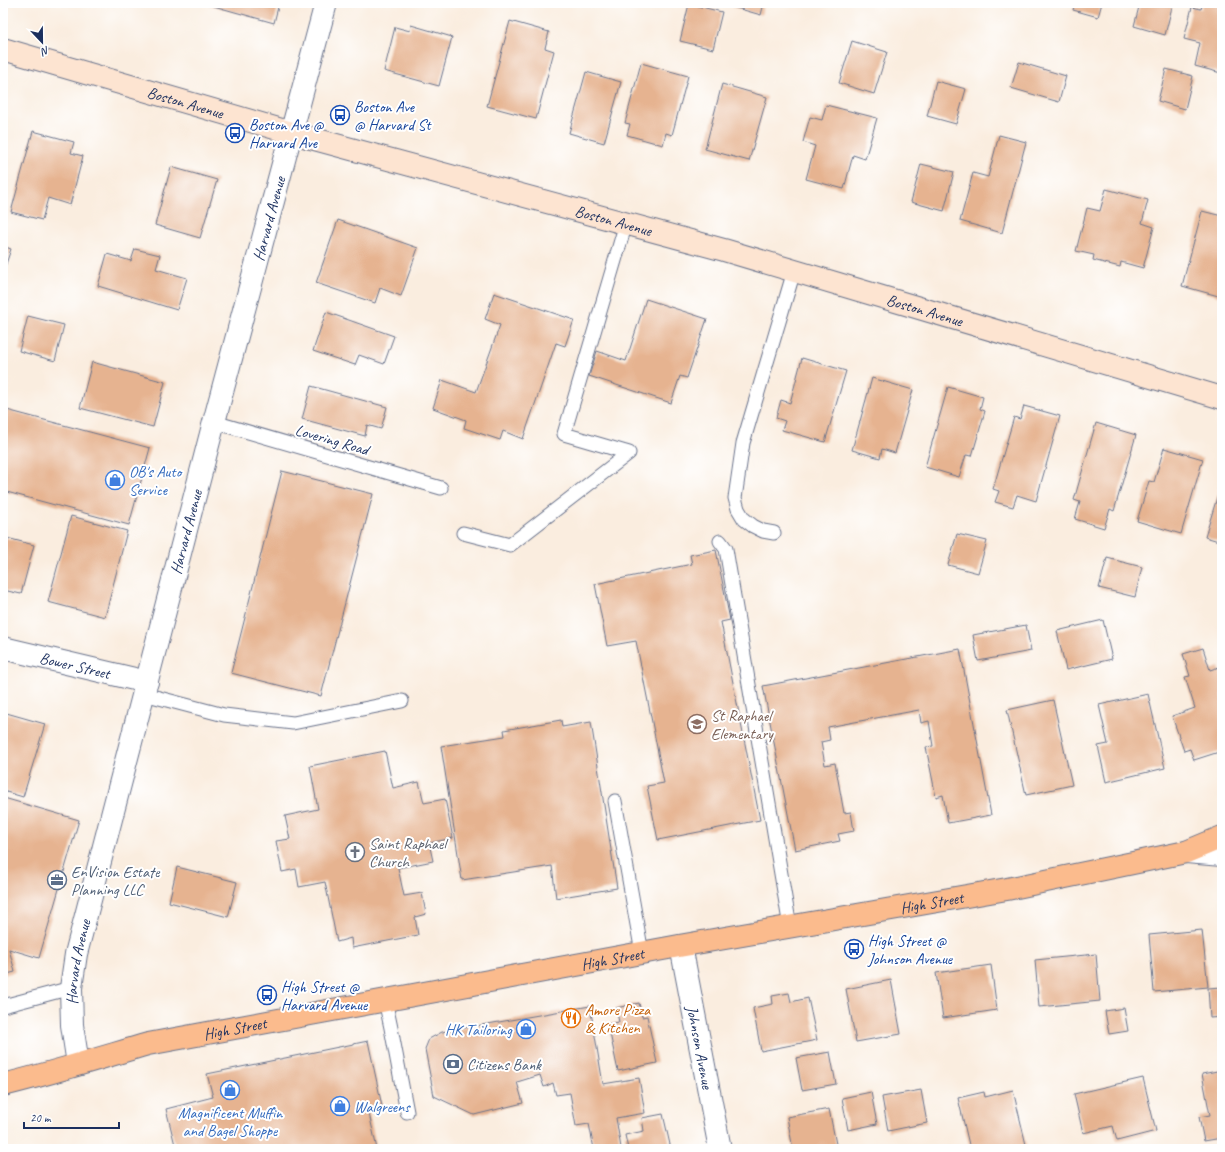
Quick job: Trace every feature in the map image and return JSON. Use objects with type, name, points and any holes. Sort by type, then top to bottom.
[{"type":"main road","name":"Boston Avenue","points":[[3,49],[292,133],[724,250],[1222,398]]},
{"type":"main road","name":"High Street","points":[[3,1085],[57,1071],[148,1044],[642,953],[1007,889],[1186,852],[1222,837]]},
{"type":"street","name":"Harvard Avenue","points":[[78,1064],[72,1025],[71,988],[76,954],[214,422],[326,3]]},
{"type":"street","name":"Bower Street","points":[[3,648],[146,688]]},
{"type":"street","points":[[1186,852],[1222,855]]},
{"type":"street","name":"Johnson Avenue","points":[[681,946],[720,1149]]},
{"type":"lane","points":[[463,533],[510,545],[629,453],[564,434],[626,223]]},
{"type":"lane","points":[[774,533],[763,531],[744,519],[738,509],[735,498],[743,443],[794,271]]},
{"type":"lane","name":"Lovering Road","points":[[214,422],[442,488]]},
{"type":"lane","points":[[720,541],[726,549],[790,927]]},
{"type":"lane","points":[[146,688],[224,715],[293,723],[402,700]]},
{"type":"lane","points":[[615,801],[642,953]]},
{"type":"lane","points":[[3,1006],[71,988]]},
{"type":"lane","points":[[385,1000],[407,1112]]},
{"type":"building","points":[[203,3],[279,3],[274,23]]},
{"type":"building","points":[[735,3],[764,3],[761,15],[733,7]]},
{"type":"building","points":[[1075,3],[1102,3],[1098,17],[1073,10]]},
{"type":"building","points":[[1140,3],[1173,3],[1165,35],[1134,26]]},
{"type":"building","points":[[1203,3],[1222,3],[1221,73],[1195,66],[1200,43],[1184,39],[1192,7],[1201,9]]},
{"type":"building","points":[[689,4],[722,12],[713,49],[680,41]]},
{"type":"building","points":[[510,21],[549,32],[545,48],[554,51],[536,119],[487,106]]},
{"type":"building","points":[[411,25],[452,37],[439,86],[384,71],[395,27],[410,31]]},
{"type":"building","points":[[852,41],[887,52],[874,94],[839,83]]},
{"type":"building","points":[[1019,62],[1066,76],[1059,102],[1011,88]]},
{"type":"building","points":[[641,63],[688,76],[672,135],[666,133],[663,145],[627,135],[630,124],[625,123]]},
{"type":"building","points":[[1166,69],[1193,76],[1185,109],[1158,101]]},
{"type":"building","points":[[586,72],[621,82],[604,143],[569,133]]},
{"type":"building","points":[[936,81],[966,89],[956,124],[927,116]]},
{"type":"building","points":[[722,84],[767,97],[749,161],[705,149]]},
{"type":"building","points":[[826,105],[877,118],[865,159],[853,155],[844,189],[806,179],[815,146],[803,142],[810,117],[822,120]]},
{"type":"building","points":[[33,131],[74,142],[71,153],[83,156],[70,205],[48,198],[42,220],[11,212]]},
{"type":"building","points":[[999,135],[1026,142],[1002,233],[960,221],[973,173],[988,177]]},
{"type":"building","points":[[921,164],[954,172],[944,211],[911,202]]},
{"type":"building","points":[[171,167],[217,180],[200,238],[155,225]]},
{"type":"building","points":[[1106,189],[1148,200],[1142,223],[1154,227],[1143,268],[1121,262],[1120,267],[1093,260],[1094,255],[1076,251],[1087,208],[1100,211]]},
{"type":"building","points":[[1202,211],[1222,216],[1222,297],[1182,286]]},
{"type":"building","points":[[338,220],[418,248],[401,296],[380,288],[375,303],[316,283]]},
{"type":"building","points":[[3,246],[11,249],[3,273]]},
{"type":"building","points":[[135,249],[160,255],[156,269],[187,278],[177,310],[98,286],[107,254],[131,261]]},
{"type":"building","points":[[494,293],[574,320],[565,346],[556,343],[523,439],[503,431],[500,440],[464,428],[466,420],[433,408],[442,380],[476,392],[500,325],[485,319]]},
{"type":"building","points":[[646,299],[707,319],[687,378],[680,376],[671,403],[589,376],[597,351],[626,361]]},
{"type":"building","points":[[326,312],[394,336],[384,364],[359,355],[355,365],[313,351]]},
{"type":"building","points":[[28,316],[64,325],[55,361],[19,351]]},
{"type":"building","points":[[802,358],[846,371],[825,442],[782,430],[785,421],[776,418],[781,400],[790,403]]},
{"type":"building","points":[[92,362],[165,382],[153,427],[80,408]]},
{"type":"building","points":[[872,378],[913,390],[895,453],[882,449],[880,458],[852,450]]},
{"type":"building","points":[[311,386],[387,407],[381,429],[367,425],[365,436],[302,419]]},
{"type":"building","points":[[948,387],[983,397],[980,409],[985,411],[972,456],[966,455],[959,477],[925,467]]},
{"type":"building","points":[[1024,406],[1060,416],[1036,501],[1017,495],[1013,507],[995,502],[999,491],[993,489],[1014,417],[1020,419]]},
{"type":"building","points":[[3,409],[150,448],[129,525],[3,491]]},
{"type":"building","points":[[1096,423],[1136,435],[1114,511],[1110,509],[1104,528],[1075,519],[1080,502],[1074,500]]},
{"type":"building","points":[[1164,448],[1203,459],[1181,534],[1137,521],[1149,481],[1154,482]]},
{"type":"building","points":[[282,471],[373,494],[321,696],[231,673]]},
{"type":"building","points":[[1222,481],[1222,542],[1205,537]]},
{"type":"building","points":[[71,516],[127,531],[105,617],[48,602]]},
{"type":"building","points":[[957,534],[987,541],[978,573],[948,565]]},
{"type":"building","points":[[3,537],[34,545],[21,594],[3,590]]},
{"type":"building","name":"St Raphael Elementary","points":[[716,550],[730,620],[721,622],[760,820],[658,840],[647,786],[664,783],[636,641],[607,646],[595,584],[692,564],[690,555]]},
{"type":"building","points":[[1107,558],[1142,567],[1135,597],[1099,588]]},
{"type":"building","points":[[1103,620],[1112,659],[1066,670],[1057,631]]},
{"type":"building","points":[[1026,625],[1031,651],[978,661],[973,635]]},
{"type":"building","points":[[1203,648],[1210,670],[1219,667],[1222,677],[1222,751],[1194,760],[1190,749],[1184,751],[1172,716],[1195,708],[1185,677],[1190,676],[1183,654]]},
{"type":"building","points":[[960,649],[991,815],[948,823],[943,795],[936,797],[926,747],[933,746],[929,721],[921,723],[919,710],[828,727],[830,740],[821,742],[825,765],[835,763],[844,813],[851,812],[854,831],[838,834],[840,841],[795,850],[763,686]]},
{"type":"building","points":[[1148,694],[1165,768],[1106,782],[1098,746],[1108,744],[1099,705]]},
{"type":"building","points":[[1053,700],[1072,785],[1026,795],[1007,710]]},
{"type":"building","points":[[3,712],[45,724],[23,797],[3,791]]},
{"type":"building","points":[[561,720],[562,727],[591,722],[617,888],[556,898],[552,866],[462,880],[441,746],[505,736],[504,730]]},
{"type":"building","name":"Saint Raphael Church","points":[[385,751],[393,788],[419,782],[424,803],[445,799],[453,838],[429,843],[433,861],[398,868],[404,896],[422,893],[426,914],[415,917],[418,935],[352,948],[351,938],[337,942],[325,882],[299,887],[296,869],[282,872],[276,841],[290,839],[285,816],[318,809],[310,766]]},
{"type":"building","points":[[4,798],[79,820],[39,958],[9,949],[15,972],[3,975]]},
{"type":"building","points":[[177,867],[237,882],[228,917],[169,902]]},
{"type":"building","points":[[1202,930],[1208,987],[1154,992],[1149,935]]},
{"type":"building","points":[[1096,954],[1100,1001],[1039,1007],[1035,960]]},
{"type":"building","points":[[991,965],[997,1010],[943,1018],[936,973]]},
{"type":"building","points":[[891,980],[901,1034],[856,1042],[846,989]]},
{"type":"building","points":[[1222,987],[1222,1017],[1210,1018],[1208,988]]},
{"type":"building","points":[[789,993],[791,1002],[808,998],[817,1040],[761,1051],[753,1008],[773,1004],[772,996]]},
{"type":"building","points":[[639,1003],[642,1017],[647,1016],[657,1063],[618,1071],[608,1024],[619,1022],[616,1008]]},
{"type":"building","points":[[590,1006],[603,1084],[639,1078],[645,1113],[616,1118],[621,1148],[594,1149],[589,1124],[576,1126],[570,1093],[556,1095],[553,1083],[544,1087],[540,1075],[517,1082],[523,1103],[474,1115],[434,1096],[425,1049],[429,1039],[442,1032]]},
{"type":"building","points":[[1124,1008],[1128,1031],[1109,1034],[1105,1011]]},
{"type":"building","points":[[368,1041],[382,1106],[368,1109],[377,1149],[176,1149],[166,1109],[213,1097],[207,1074]]},
{"type":"building","points":[[830,1052],[836,1084],[802,1090],[796,1058]]},
{"type":"building","points":[[1222,1070],[1222,1138],[1204,1141],[1199,1117],[1210,1115],[1202,1074]]},
{"type":"building","points":[[1143,1078],[1156,1131],[1117,1141],[1113,1126],[1083,1133],[1074,1094]]},
{"type":"building","points":[[921,1090],[927,1123],[888,1131],[882,1097]]},
{"type":"building","points":[[1013,1090],[1027,1149],[970,1149],[958,1098],[984,1092],[985,1097]]},
{"type":"building","points":[[871,1092],[877,1124],[848,1130],[842,1098]]},
{"type":"building","points":[[829,1109],[837,1149],[793,1149],[787,1117]]},
{"type":"building","points":[[663,1114],[671,1149],[628,1149],[625,1135],[644,1131],[642,1118]]},
{"type":"place","name":"Boston Ave @ Harvard St","points":[[340,115]]},
{"type":"place","name":"Boston Ave @ Harvard Ave","points":[[235,133]]},
{"type":"place","name":"OB's Auto Service","points":[[115,480]]},
{"type":"place","name":"St Raphael Elementary","points":[[697,724]]},
{"type":"place","name":"Saint Raphael Church","points":[[355,852]]},
{"type":"place","name":"EnVision Estate Planning LLC","points":[[57,880]]},
{"type":"place","name":"High Street @ Johnson Avenue","points":[[854,949]]},
{"type":"place","name":"High Street @ Harvard Avenue","points":[[267,995]]},
{"type":"place","name":"Amore Pizza & Kitchen","points":[[571,1018]]},
{"type":"place","name":"HK Tailoring","points":[[526,1029]]},
{"type":"place","name":"Citizens Bank","points":[[453,1064]]},
{"type":"place","name":"Magnificent Muffin and Bagel Shoppe","points":[[230,1090]]},
{"type":"place","name":"Walgreens","points":[[340,1106]]}]
